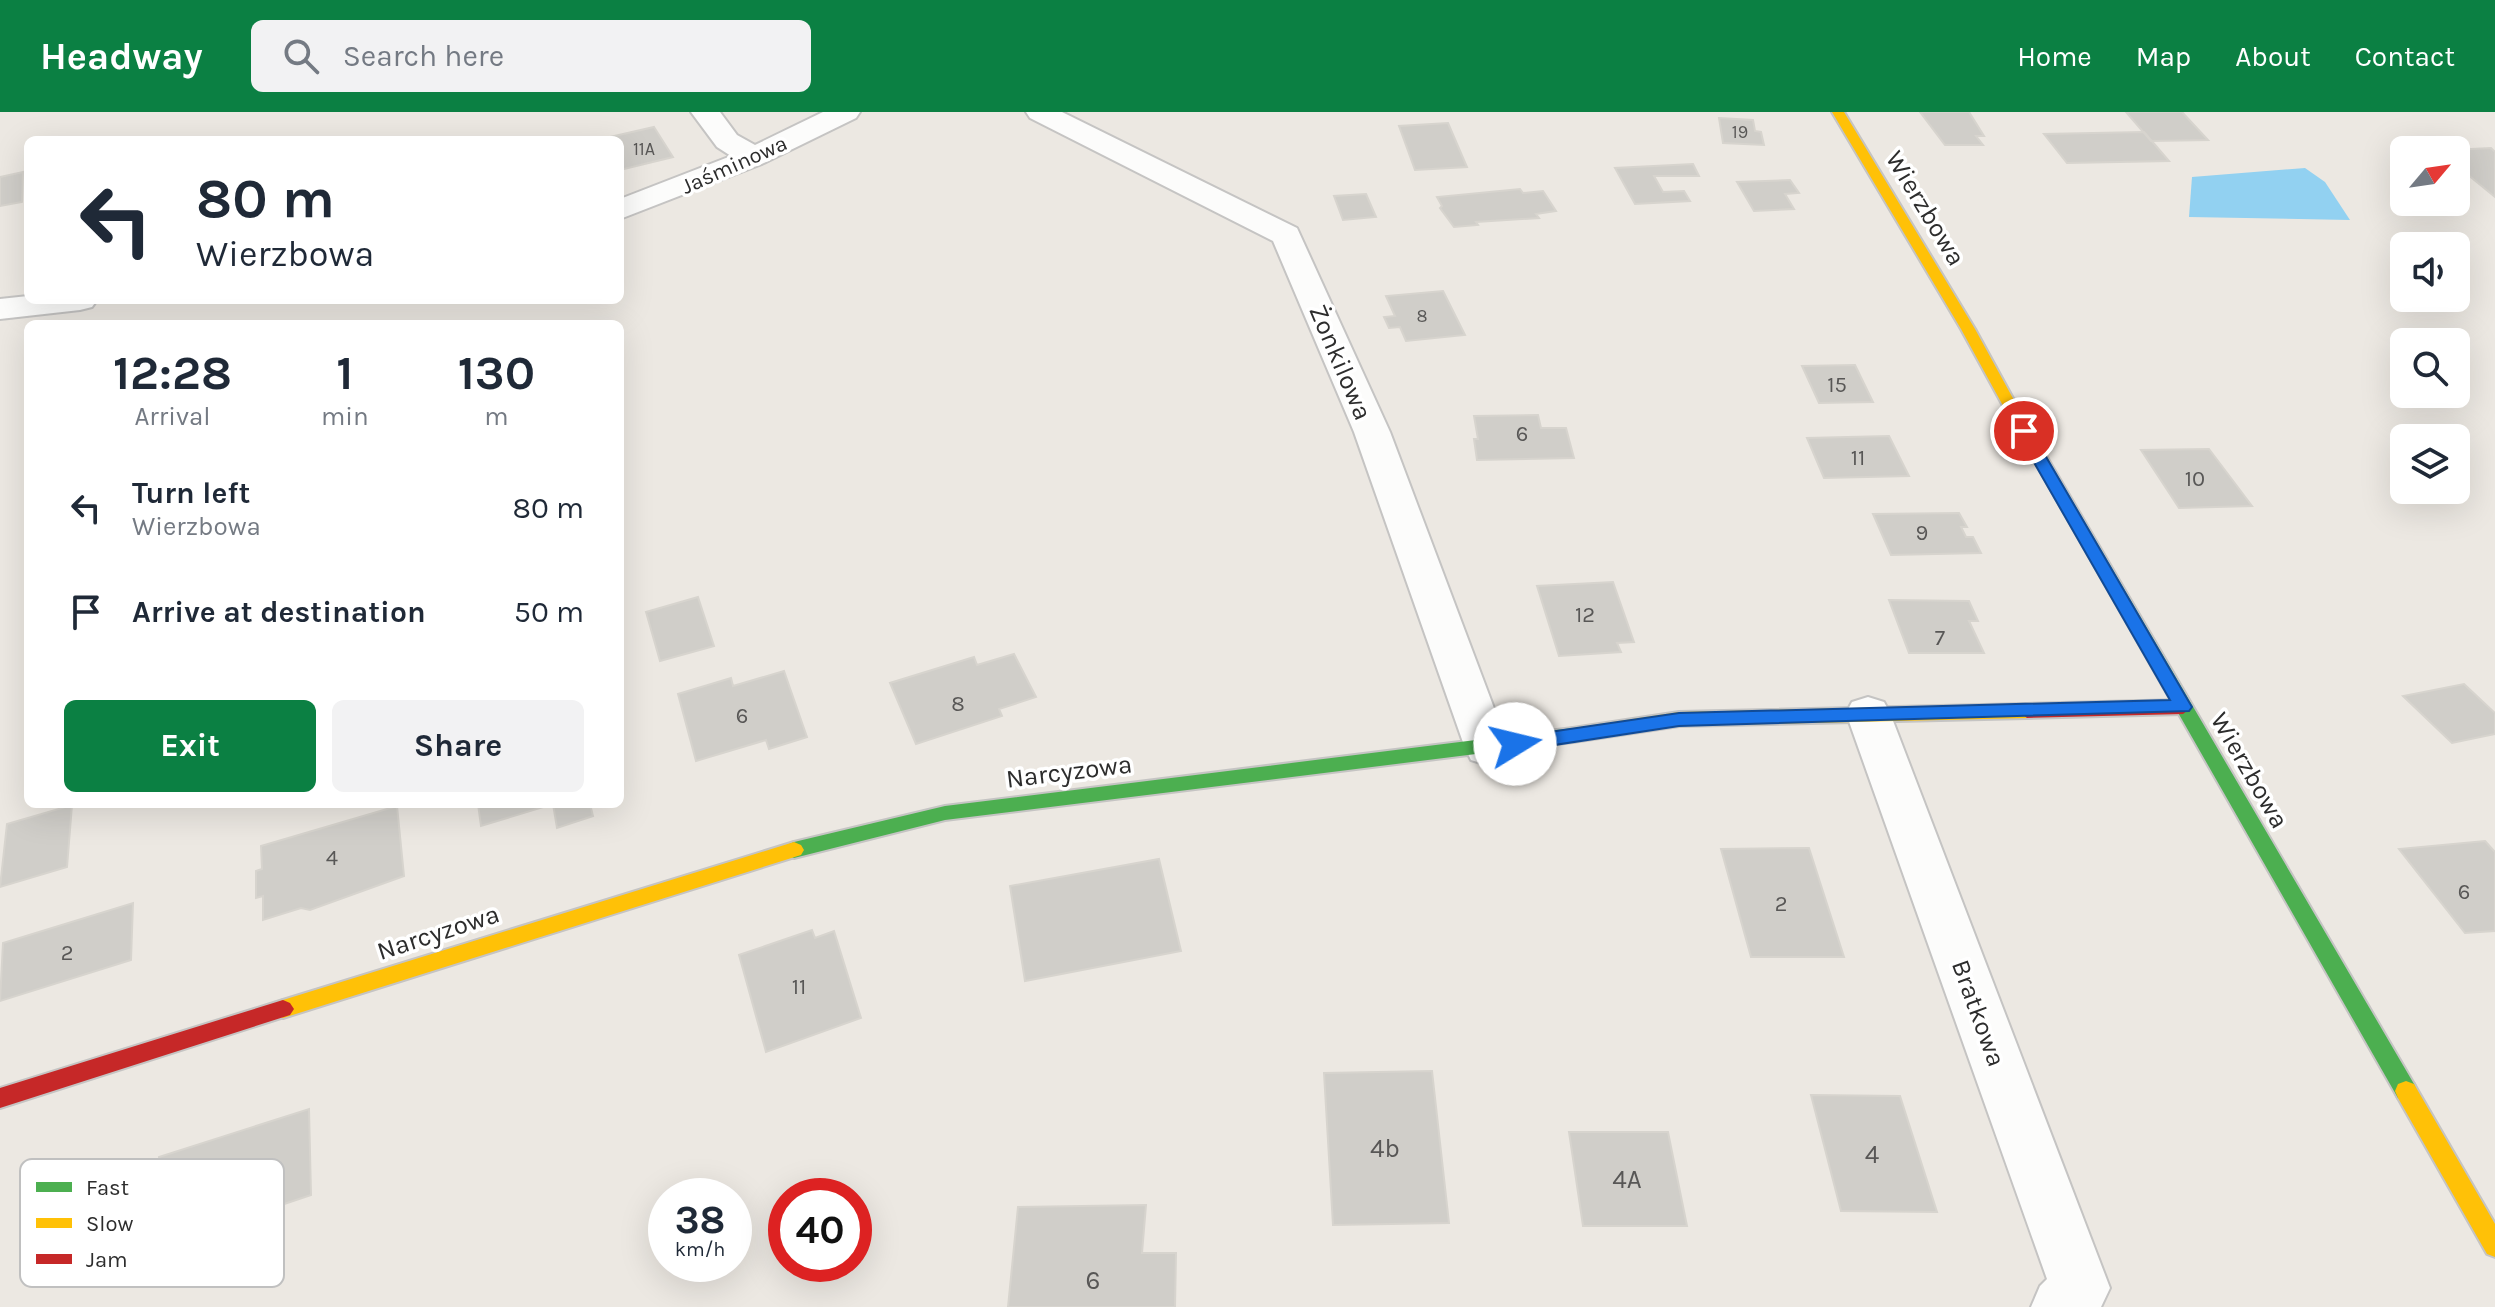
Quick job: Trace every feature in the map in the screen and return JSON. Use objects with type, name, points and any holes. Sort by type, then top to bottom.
[{"type":"street","points":[[705,112],[727,141],[754,157]]},
{"type":"street","name":"Jaśminowa","points":[[624,209],[754,157],[846,112]]},
{"type":"street","name":"Żonkilowa","points":[[1040,112],[1286,235],[1372,432],[1487,748]]},
{"type":"street","name":"Wierzbowa","points":[[1838,112],[1968,329],[2031,445],[2495,1246]]},
{"type":"street","points":[[0,309],[44,304]]},
{"type":"street","name":"Narcyzowa","points":[[0,1098],[760,858],[945,813],[1487,748],[1679,719],[2183,707]]},
{"type":"street","name":"Bratkowa","points":[[1868,713],[2080,1288],[2061,1307]]},
{"type":"water","points":[[2305,168],[2325,182],[2350,220],[2189,217],[2192,177]]},
{"type":"building","points":[[1920,112],[1969,112],[1984,136],[1976,136],[1983,145],[1945,145]]},
{"type":"building","points":[[2126,112],[2182,112],[2208,140],[2151,141]]},
{"type":"building","points":[[1719,118],[1753,120],[1755,131],[1761,132],[1764,145],[1723,143]]},
{"type":"building","points":[[1448,123],[1467,167],[1415,170],[1399,126]]},
{"type":"building","points":[[654,127],[673,157],[624,169],[624,136],[615,136]]},
{"type":"building","points":[[2144,132],[2169,161],[2067,163],[2044,134]]},
{"type":"building","points":[[2491,148],[2495,152],[2495,197],[2470,176],[2470,149]]},
{"type":"building","points":[[1693,164],[1699,176],[1654,176],[1663,192],[1684,191],[1690,201],[1635,204],[1615,168]]},
{"type":"building","points":[[23,172],[22,202],[0,206],[0,177]]},
{"type":"building","points":[[1790,180],[1799,193],[1785,194],[1794,209],[1754,211],[1737,182]]},
{"type":"building","points":[[1520,189],[1523,193],[1543,191],[1556,211],[1536,214],[1539,218],[1476,222],[1478,225],[1454,227],[1440,208],[1442,206],[1437,197]]},
{"type":"building","points":[[1366,194],[1376,217],[1343,220],[1334,196]]},
{"type":"building","points":[[1443,291],[1465,335],[1406,341],[1400,327],[1389,328],[1384,317],[1395,316],[1386,296]]},
{"type":"building","points":[[1855,365],[1873,402],[1819,403],[1802,366]]},
{"type":"building","points":[[1538,415],[1541,428],[1566,428],[1574,458],[1477,460],[1474,439],[1478,439],[1474,416]]},
{"type":"building","points":[[1889,436],[1909,476],[1824,478],[1807,438]]},
{"type":"building","points":[[2209,449],[2252,506],[2179,508],[2141,450]]},
{"type":"building","points":[[1959,513],[1967,527],[1961,527],[1966,537],[1973,537],[1981,553],[1891,555],[1873,514]]},
{"type":"building","points":[[1613,582],[1634,642],[1617,643],[1621,652],[1559,656],[1537,586]]},
{"type":"building","points":[[698,597],[714,646],[660,661],[646,612]]},
{"type":"building","points":[[1889,600],[1969,601],[1978,621],[1969,621],[1984,653],[1909,653]]},
{"type":"building","points":[[1014,654],[1036,697],[999,709],[1002,716],[916,744],[890,683],[974,657],[977,665]]},
{"type":"building","points":[[784,671],[807,737],[769,749],[766,740],[696,761],[678,694],[731,678],[733,686]]},
{"type":"building","points":[[2464,684],[2495,713],[2495,734],[2452,743],[2403,696]]},
{"type":"building","points":[[62,808],[72,808],[67,867],[0,887],[7,824]]},
{"type":"building","points":[[397,808],[404,876],[310,910],[301,908],[263,920],[263,896],[256,898],[256,871],[262,869],[261,846]]},
{"type":"building","points":[[479,808],[540,808],[481,826]]},
{"type":"building","points":[[554,808],[591,808],[593,816],[557,828]]},
{"type":"building","points":[[2485,841],[2495,852],[2495,931],[2465,933],[2399,849]]},
{"type":"building","points":[[1809,848],[1844,957],[1751,957],[1721,849]]},
{"type":"building","points":[[1159,859],[1181,951],[1025,981],[1010,886]]},
{"type":"building","points":[[133,903],[131,960],[0,1001],[3,943]]},
{"type":"building","points":[[812,930],[815,938],[834,931],[861,1018],[766,1052],[739,955]]},
{"type":"building","points":[[1432,1071],[1449,1223],[1333,1225],[1324,1073]]},
{"type":"building","points":[[1811,1095],[1900,1096],[1937,1212],[1841,1211]]},
{"type":"building","points":[[309,1109],[311,1195],[284,1204],[284,1159],[159,1157]]},
{"type":"building","points":[[1569,1132],[1668,1132],[1687,1226],[1583,1226]]},
{"type":"building","points":[[1146,1205],[1142,1253],[1176,1253],[1175,1307],[1008,1307],[1018,1207]]},
{"type":"traffic: fast","points":[[2014,413],[2406,1091]]},
{"type":"traffic: fast","points":[[794,850],[945,813],[1573,735]]},
{"type":"traffic: slow","points":[[1838,112],[1968,329],[2014,413]]},
{"type":"traffic: slow","points":[[1573,735],[1679,719],[2027,711]]},
{"type":"traffic: slow","points":[[283,1009],[794,850]]},
{"type":"traffic: slow","points":[[2406,1091],[2495,1246]]},
{"type":"traffic: jam","points":[[2027,711],[2183,707]]},
{"type":"traffic: jam","points":[[0,1098],[283,1009]]},
{"type":"route","points":[[1515,744],[1679,719],[2183,707],[2024,431]]}]
